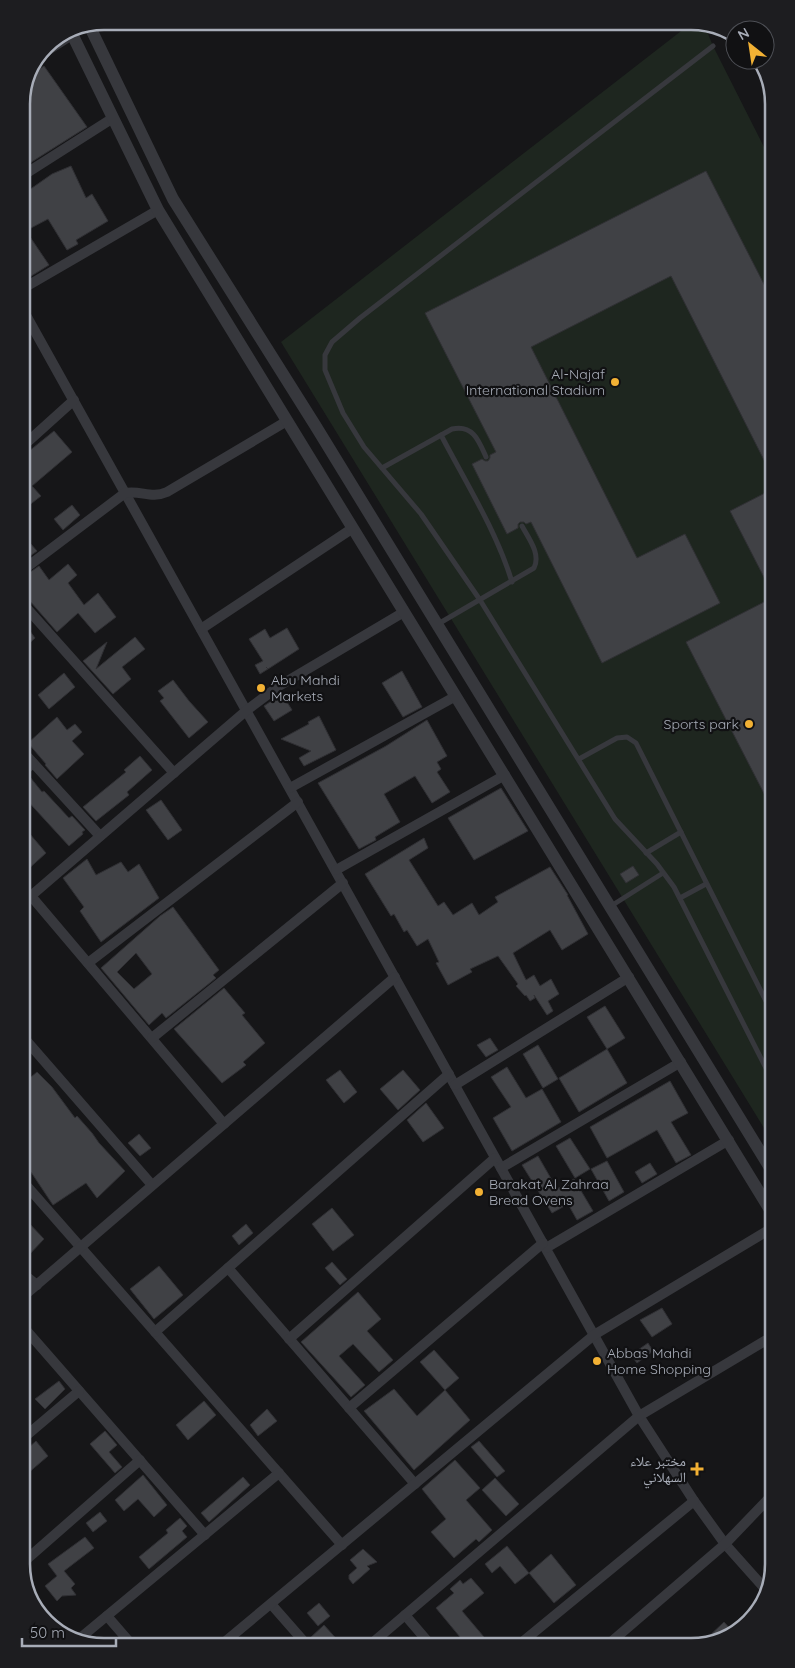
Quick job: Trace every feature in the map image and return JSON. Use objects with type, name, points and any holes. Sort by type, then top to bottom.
[{"type":"street","points":[[92,31],[173,199],[262,339],[765,1160]]},
{"type":"street","points":[[74,37],[158,210],[765,1201]]},
{"type":"street","points":[[30,171],[113,118]]},
{"type":"street","points":[[30,284],[158,210]]},
{"type":"street","points":[[30,325],[74,400],[639,1416],[694,1501],[725,1544],[762,1585]]},
{"type":"street","points":[[30,440],[74,400]]},
{"type":"street","points":[[30,565],[125,493],[134,492],[149,496],[162,494],[287,421]]},
{"type":"street","points":[[201,629],[353,528]]},
{"type":"street","points":[[30,612],[174,773]]},
{"type":"street","points":[[30,896],[247,710],[279,686],[404,612]]},
{"type":"street","points":[[290,788],[456,696]]},
{"type":"street","points":[[30,760],[100,836]]},
{"type":"street","points":[[30,766],[33,763]]},
{"type":"street","points":[[336,870],[505,775]]},
{"type":"street","points":[[88,963],[298,802]]},
{"type":"street","points":[[152,1038],[343,883]]},
{"type":"street","points":[[30,900],[88,963],[224,1124]]},
{"type":"street","points":[[30,1291],[395,977]]},
{"type":"street","points":[[455,1085],[629,977]]},
{"type":"street","points":[[30,1046],[152,1185]]},
{"type":"street","points":[[289,1339],[498,1163],[681,1062]]},
{"type":"street","points":[[155,1332],[448,1074]]},
{"type":"street","points":[[349,1408],[544,1246],[728,1140]]},
{"type":"street","points":[[30,1190],[342,1545]]},
{"type":"street","points":[[230,1638],[594,1335],[765,1232]]},
{"type":"street","points":[[228,1268],[415,1484]]},
{"type":"street","points":[[30,1279],[37,1285]]},
{"type":"street","points":[[30,1335],[205,1535]]},
{"type":"street","points":[[377,1638],[639,1416],[765,1341]]},
{"type":"street","points":[[30,1432],[79,1390]]},
{"type":"street","points":[[30,1556],[140,1460]]},
{"type":"street","points":[[84,1635],[279,1473]]},
{"type":"street","points":[[526,1638],[694,1501]]},
{"type":"street","points":[[616,1638],[725,1544],[765,1503]]},
{"type":"street","points":[[271,1604],[301,1638]]},
{"type":"street","points":[[404,1615],[425,1638]]},
{"type":"street","points":[[107,1616],[126,1638]]},
{"type":"lane","points":[[713,46],[360,318],[332,342],[324,362],[327,376],[352,430],[364,447],[421,514],[480,600],[615,819],[663,872],[680,898],[765,1066]]},
{"type":"lane","points":[[382,468],[458,427],[469,430],[477,437],[486,456]]},
{"type":"lane","points":[[441,435],[492,530],[512,582]]},
{"type":"lane","points":[[437,624],[530,572],[536,564],[536,554],[522,526]]},
{"type":"lane","points":[[578,759],[622,736],[636,743],[765,998]]},
{"type":"lane","points":[[646,853],[681,832]]},
{"type":"lane","points":[[610,906],[663,872]]},
{"type":"lane","points":[[680,898],[706,884]]},
{"type":"shaded area","points":[[682,30],[707,31],[765,149],[765,1130],[281,342]]},
{"type":"building","points":[[44,66],[87,127],[30,163],[30,99],[39,69]]},
{"type":"building","points":[[71,166],[86,198],[92,194],[108,221],[76,240],[78,244],[67,250],[48,219],[31,228],[30,226],[30,189],[52,174]]},
{"type":"building","name":"Al-Najaf International Stadium","points":[[706,171],[765,286],[765,462],[671,276],[531,347],[637,558],[685,534],[720,603],[602,663],[531,522],[526,524],[520,522],[518,528],[507,534],[472,464],[482,459],[488,461],[490,455],[496,452],[425,313]]},
{"type":"building","points":[[30,237],[49,265],[30,277]]},
{"type":"building","points":[[54,431],[72,452],[32,486],[41,496],[30,505],[30,450]]},
{"type":"building","points":[[765,493],[765,579],[730,511]]},
{"type":"building","points":[[72,505],[80,515],[63,530],[54,519]]},
{"type":"building","points":[[30,543],[37,551],[30,556]]},
{"type":"building","points":[[68,564],[77,575],[68,583],[84,605],[98,593],[116,617],[95,633],[78,613],[57,632],[30,601],[30,572],[39,566],[49,580]]},
{"type":"building","name":"Sports park","points":[[765,602],[765,795],[686,642]]},
{"type":"building","points":[[287,628],[299,649],[260,674],[255,665],[263,661],[249,639],[265,629],[270,638]]},
{"type":"building","points":[[30,631],[35,638],[30,643]]},
{"type":"building","points":[[135,637],[145,649],[122,667],[131,679],[113,694],[83,661],[107,642],[96,669]]},
{"type":"building","points":[[402,671],[422,707],[403,717],[382,683]]},
{"type":"building","points":[[64,673],[75,687],[49,709],[38,695]]},
{"type":"building","points":[[173,680],[208,722],[189,738],[160,701],[164,698],[158,691]]},
{"type":"building","points":[[282,694],[292,710],[274,721],[264,706]]},
{"type":"building","points":[[319,716],[336,750],[304,766],[299,758],[311,751],[281,739],[309,724],[308,722]]},
{"type":"building","points":[[57,717],[67,730],[75,724],[82,732],[72,741],[84,754],[57,779],[30,745],[30,741]]},
{"type":"building","points":[[427,720],[447,756],[437,762],[441,769],[437,772],[450,792],[432,803],[415,776],[384,794],[400,822],[375,837],[376,840],[359,849],[318,783],[386,746]]},
{"type":"building","points":[[140,756],[152,770],[127,792],[129,795],[96,821],[83,807],[126,772],[124,770]]},
{"type":"building","points":[[30,777],[42,792],[44,791],[69,818],[72,816],[85,830],[69,846],[30,804]]},
{"type":"building","points":[[501,788],[528,831],[474,860],[448,818]]},
{"type":"building","points":[[161,800],[182,830],[168,840],[146,810]]},
{"type":"building","points":[[30,834],[46,853],[30,867]]},
{"type":"building","points":[[424,838],[428,848],[409,860],[438,906],[444,902],[453,915],[472,903],[479,915],[498,902],[495,897],[550,867],[568,895],[588,934],[562,950],[550,930],[513,953],[526,980],[534,975],[540,986],[551,979],[559,994],[548,1001],[553,1011],[547,1015],[534,995],[535,998],[530,1001],[525,996],[516,986],[518,984],[498,956],[470,969],[472,972],[448,985],[436,963],[439,962],[428,939],[417,946],[407,930],[404,932],[394,914],[391,916],[365,874]]},
{"type":"building","points":[[87,859],[96,875],[121,862],[128,872],[139,864],[159,898],[101,942],[80,911],[84,907],[63,878]]},
{"type":"building","points":[[633,866],[639,875],[626,883],[620,874]]},
{"type":"building","points":[[173,907],[219,970],[213,975],[216,978],[166,1018],[162,1013],[149,1025],[101,968],[160,916]],"holes":[[[136,953],[152,974],[134,989],[117,972]]]},
{"type":"building","points":[[224,988],[245,1013],[242,1015],[265,1043],[243,1062],[246,1065],[222,1083],[174,1029]]},
{"type":"building","points":[[605,1006],[625,1038],[607,1049],[587,1017]]},
{"type":"building","points":[[490,1038],[498,1050],[486,1057],[477,1045]]},
{"type":"building","points":[[538,1045],[558,1079],[543,1088],[523,1054]]},
{"type":"building","points":[[607,1049],[627,1083],[579,1112],[559,1078]]},
{"type":"building","points":[[507,1067],[526,1098],[542,1089],[561,1122],[512,1151],[493,1118],[511,1107],[491,1077]]},
{"type":"building","points":[[340,1070],[357,1092],[344,1103],[326,1080]]},
{"type":"building","points":[[403,1070],[420,1090],[398,1110],[380,1089]]},
{"type":"building","points":[[37,1072],[52,1087],[75,1118],[77,1116],[125,1171],[97,1198],[86,1183],[53,1205],[30,1173],[30,1078]]},
{"type":"building","points":[[670,1081],[688,1113],[671,1122],[691,1155],[676,1163],[657,1130],[607,1158],[590,1127]]},
{"type":"building","points":[[426,1103],[444,1128],[423,1142],[407,1120]]},
{"type":"building","points":[[139,1134],[151,1148],[140,1156],[128,1143]]},
{"type":"building","points":[[570,1138],[590,1169],[575,1178],[556,1146]]},
{"type":"building","points":[[538,1156],[557,1189],[574,1179],[593,1211],[577,1220],[568,1204],[552,1213],[522,1165]]},
{"type":"building","points":[[607,1161],[624,1192],[609,1201],[591,1169]]},
{"type":"building","points":[[650,1163],[657,1174],[642,1183],[635,1172]]},
{"type":"building","points":[[332,1208],[354,1235],[333,1251],[312,1224]]},
{"type":"building","points":[[30,1224],[44,1239],[30,1254]]},
{"type":"building","points":[[246,1224],[253,1233],[239,1245],[232,1236]]},
{"type":"building","points":[[332,1262],[347,1279],[340,1285],[325,1268]]},
{"type":"building","points":[[159,1266],[183,1295],[154,1319],[130,1289]]},
{"type":"building","points":[[358,1292],[381,1319],[367,1331],[393,1360],[379,1372],[353,1344],[339,1356],[365,1385],[351,1397],[301,1342]]},
{"type":"building","points":[[662,1308],[672,1324],[652,1337],[640,1320]]},
{"type":"building","points":[[648,1343],[653,1351],[637,1363],[631,1355]]},
{"type":"building","points":[[434,1350],[459,1378],[445,1390],[420,1362]]},
{"type":"building","points":[[59,1381],[65,1389],[45,1409],[35,1399]]},
{"type":"building","points":[[394,1389],[417,1416],[445,1390],[470,1420],[414,1470],[364,1411]]},
{"type":"building","points":[[204,1401],[216,1415],[188,1440],[176,1425]]},
{"type":"building","points":[[267,1409],[277,1421],[258,1436],[250,1425]]},
{"type":"building","points":[[105,1431],[117,1445],[109,1452],[122,1467],[115,1473],[90,1444]]},
{"type":"building","points":[[36,1441],[48,1456],[30,1471],[30,1446]]},
{"type":"building","points":[[479,1441],[505,1471],[497,1477],[471,1447]]},
{"type":"building","points":[[455,1460],[480,1488],[466,1500],[492,1530],[479,1542],[476,1539],[454,1558],[431,1532],[446,1519],[422,1489]]},
{"type":"building","points":[[143,1475],[167,1505],[154,1517],[138,1499],[124,1511],[115,1500]]},
{"type":"building","points":[[243,1477],[250,1485],[209,1522],[201,1513]]},
{"type":"building","points":[[495,1478],[519,1504],[506,1516],[482,1490]]},
{"type":"building","points":[[100,1512],[107,1521],[93,1532],[86,1523]]},
{"type":"building","points":[[180,1518],[187,1526],[182,1531],[187,1537],[149,1569],[139,1557],[168,1533],[166,1530]]},
{"type":"building","points":[[85,1537],[94,1548],[64,1571],[75,1584],[71,1588],[76,1595],[62,1596],[57,1601],[45,1586],[57,1576],[48,1564]]},
{"type":"building","points":[[507,1546],[529,1573],[515,1584],[500,1566],[492,1573],[485,1564]]},
{"type":"building","points":[[363,1549],[377,1562],[367,1566],[370,1569],[353,1584],[349,1579],[349,1575],[357,1568],[350,1560]]},
{"type":"building","points":[[551,1554],[576,1585],[554,1603],[529,1573]]},
{"type":"building","points":[[471,1578],[484,1593],[462,1611],[485,1638],[461,1638],[436,1608],[454,1593],[450,1589],[460,1580],[463,1584]]},
{"type":"building","points":[[319,1603],[330,1616],[318,1626],[307,1613]]},
{"type":"building","points":[[724,1622],[729,1627],[720,1632],[710,1636]]},
{"type":"building","points":[[324,1625],[336,1638],[310,1638]]},
{"type":"place","name":"Al-Najaf International Stadium","points":[[615,382]]},
{"type":"place","name":"Abu Mahdi Markets","points":[[261,688]]},
{"type":"place","name":"Sports park","points":[[749,724]]},
{"type":"place","name":"Barakat Al Zahraa Bread Ovens","points":[[479,1192]]},
{"type":"place","name":"Abbas Mahdi Home Shopping","points":[[597,1361]]},
{"type":"place","name":"مختبر علاء السهلاني","points":[[697,1469]]}]
